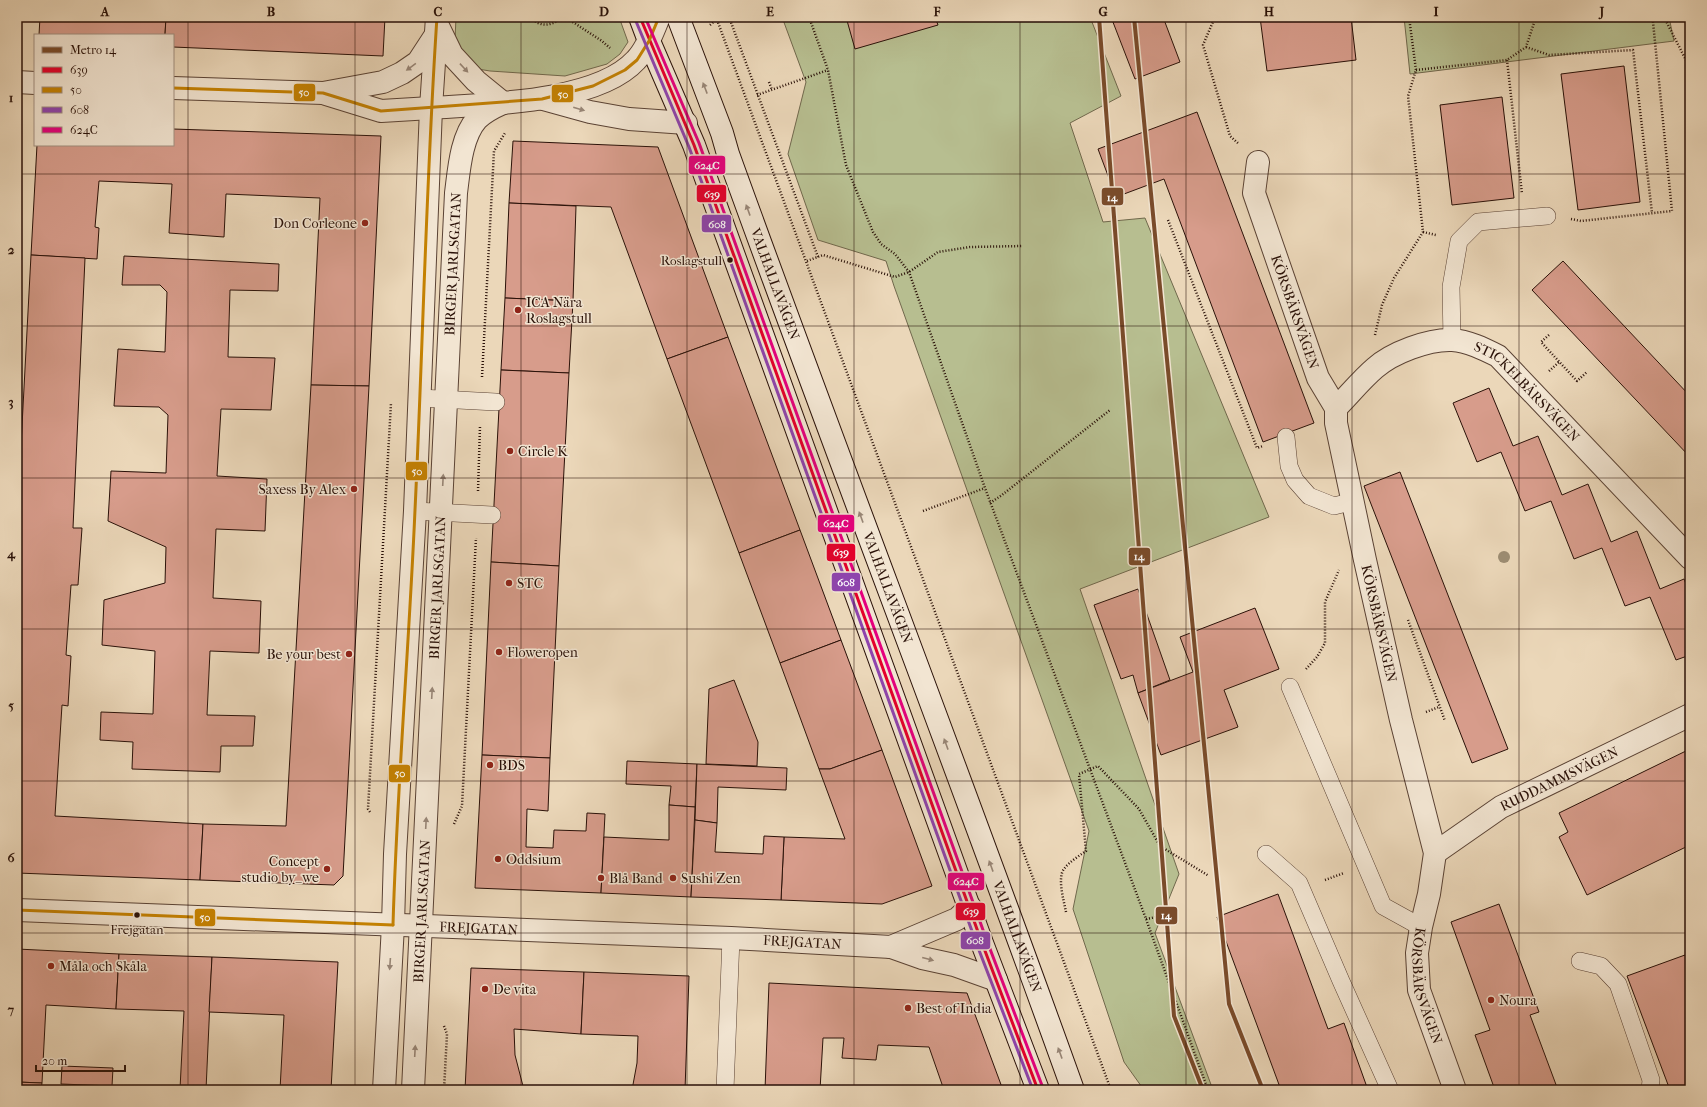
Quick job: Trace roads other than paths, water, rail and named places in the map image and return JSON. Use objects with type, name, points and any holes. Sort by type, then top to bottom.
[{"type":"street","name":"VALHALLAVÄGEN","points":[[640,17],[649,41],[686,124],[996,980],[1038,1090]]},
{"type":"street","points":[[323,93],[381,111],[542,99],[593,86],[613,78],[625,70],[637,60],[649,41],[659,17]]},
{"type":"street","name":"VALHALLAVÄGEN","points":[[678,17],[722,133],[728,154],[780,300],[1022,947],[1073,1090]]},
{"type":"street","points":[[174,88],[323,93],[383,82],[402,74],[418,62],[436,26]]},
{"type":"street","points":[[436,26],[452,55],[476,81],[503,103]]},
{"type":"street","name":"BIRGER JARLSGATAN","points":[[384,1090],[393,925],[395,854],[415,511],[431,108],[436,26]]},
{"type":"street","points":[[17,82],[34,83]]},
{"type":"street","points":[[542,99],[590,112],[629,119],[686,124]]},
{"type":"street","name":"BIRGER JARLSGATAN","points":[[413,1090],[456,193],[461,156],[466,139],[477,119],[489,110],[503,103]]},
{"type":"street","name":"KÖRSBÄRSVÄGEN","points":[[1258,162],[1254,194],[1318,378],[1336,408],[1336,422],[1354,501],[1365,560],[1401,720],[1435,853],[1429,894],[1421,927],[1417,953],[1420,990],[1455,1090]]},
{"type":"street","name":"STICKELBÄRSVÄGEN","points":[[1336,408],[1376,367],[1403,351],[1425,342],[1452,340],[1476,346],[1498,356],[1690,558]]},
{"type":"street","name":"RUDDAMMSVÄGEN","points":[[1435,853],[1501,808],[1690,715]]},
{"type":"street","name":"FREJGATAN","points":[[891,947],[957,919],[970,907]]},
{"type":"street","name":"FREJGATAN","points":[[17,910],[731,938],[891,947],[922,958],[954,965],[996,980]]},
{"type":"lane","points":[[1452,340],[1451,287],[1459,241],[1478,222],[1547,216]]},
{"type":"lane","points":[[420,398],[496,402]]},
{"type":"lane","points":[[1286,437],[1289,466],[1296,480],[1309,496],[1334,506],[1354,501]]},
{"type":"lane","points":[[415,511],[441,511],[492,515]]},
{"type":"lane","points":[[1290,687],[1383,906],[1421,927]]},
{"type":"lane","points":[[1266,854],[1299,883],[1340,981],[1390,1090]]},
{"type":"lane","points":[[725,1090],[731,938]]},
{"type":"lane","points":[[1580,961],[1601,966],[1618,984],[1651,1080],[1650,1090]]},
{"type":"metro line","name":"14","points":[[1099,17],[1174,1016],[1203,1090]]},
{"type":"metro line","name":"14","points":[[1134,17],[1229,1004],[1263,1090]]},
{"type":"place","name":"Don Corleone","points":[[365,223]]},
{"type":"place","name":"Roslagstull","points":[[730,260]]},
{"type":"place","name":"ICA Nära Roslagstull","points":[[518,310]]},
{"type":"place","name":"Circle K","points":[[510,451]]},
{"type":"place","name":"Saxess By Alex","points":[[354,489]]},
{"type":"place","name":"STC","points":[[509,583]]},
{"type":"place","name":"Floweropen","points":[[499,652]]},
{"type":"place","name":"Be your best","points":[[349,654]]},
{"type":"place","name":"BDS","points":[[490,765]]},
{"type":"place","name":"Oddsium","points":[[498,859]]},
{"type":"place","name":"Concept studio by_we","points":[[327,869]]},
{"type":"place","name":"Blå Band","points":[[601,878]]},
{"type":"place","name":"Sushi Zen","points":[[673,878]]},
{"type":"place","name":"Frejgatan","points":[[137,915]]},
{"type":"place","name":"Måla och Skåla","points":[[51,966]]},
{"type":"place","name":"De vita","points":[[485,989]]},
{"type":"place","name":"Noura","points":[[1491,1000]]},
{"type":"place","name":"Best of India","points":[[908,1008]]}]
